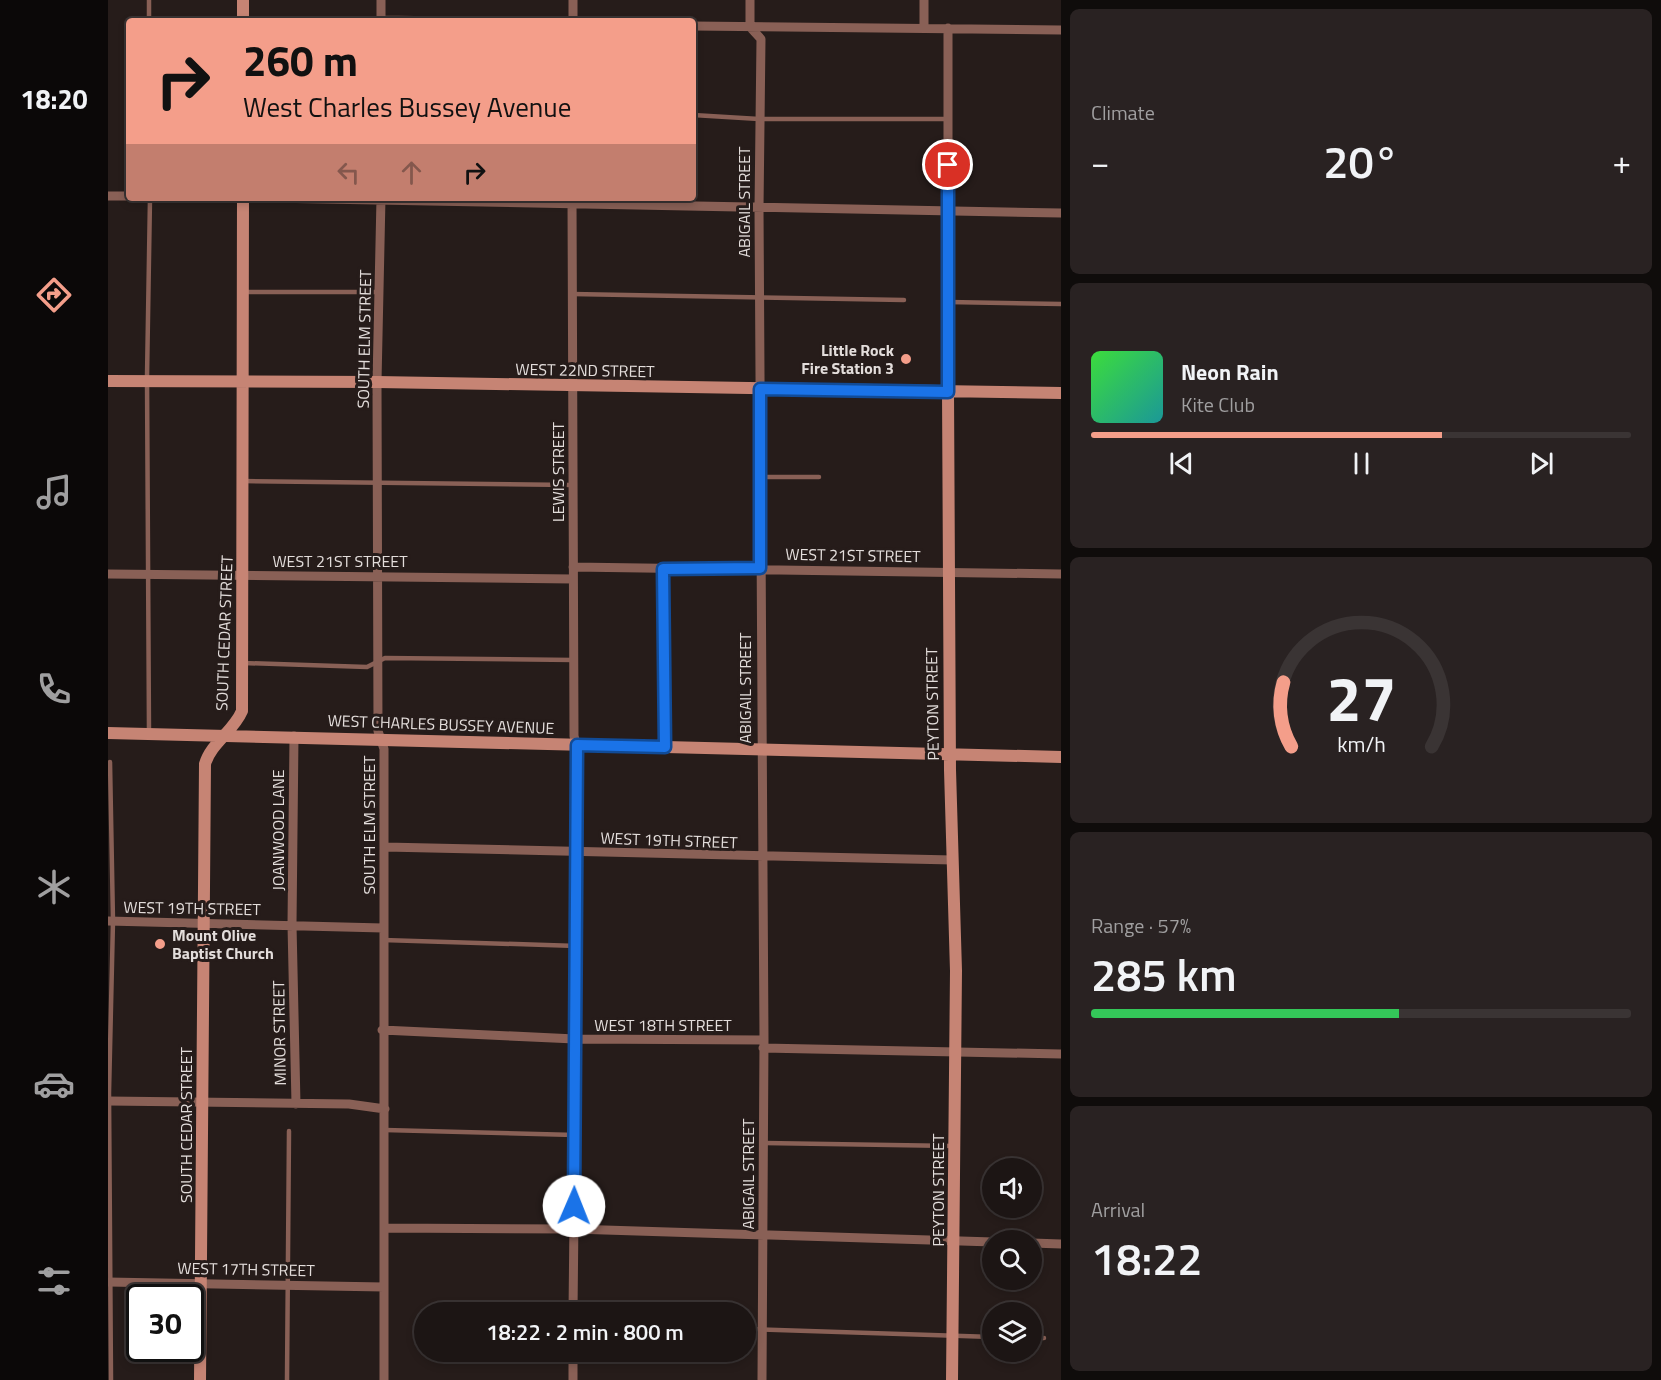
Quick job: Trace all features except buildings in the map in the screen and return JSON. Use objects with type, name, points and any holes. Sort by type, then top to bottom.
[{"type":"street","points":[[243,0],[243,18]]},
{"type":"street","points":[[381,0],[381,18]]},
{"type":"street","points":[[573,0],[573,18]]},
{"type":"street","name":"ABIGAIL STREET","points":[[750,0],[750,27],[761,39],[759,119],[760,748],[764,1044],[762,1380]]},
{"type":"street","points":[[924,0],[924,28]]},
{"type":"street","points":[[696,26],[1061,30]]},
{"type":"street","name":"PEYTON STREET","points":[[948,28],[947,573],[955,1053],[952,1380]]},
{"type":"street","points":[[108,196],[126,196]]},
{"type":"street","name":"SOUTH CEDAR STREET","points":[[200,1380],[205,764],[208,755],[227,735],[242,711],[243,201]]},
{"type":"street","name":"SOUTH ELM STREET","points":[[381,201],[377,480],[378,731],[384,750],[385,847],[382,1030],[385,1109],[384,1380]]},
{"type":"street","points":[[572,201],[759,208],[1061,213]]},
{"type":"street","name":"LEWIS STREET","points":[[572,201],[574,736],[577,745],[578,853],[573,1302]]},
{"type":"street","name":"WEST 22ND STREET","points":[[108,381],[377,382],[573,387],[1061,393]]},
{"type":"street","name":"WEST 21ST STREET","points":[[573,567],[1061,574]]},
{"type":"street","name":"WEST 21ST STREET","points":[[108,574],[378,575],[573,579]]},
{"type":"street","name":"WEST CHARLES BUSSEY AVENUE","points":[[108,733],[381,738],[1061,757]]},
{"type":"street","name":"JOANWOOD LANE","points":[[292,925],[294,736]]},
{"type":"street","name":"WEST 19TH STREET","points":[[385,847],[953,860]]},
{"type":"street","name":"WEST 19TH STREET","points":[[111,921],[383,928]]},
{"type":"street","name":"MINOR STREET","points":[[292,925],[296,1104]]},
{"type":"street","name":"WEST 18TH STREET","points":[[382,1030],[955,1053],[1061,1054]]},
{"type":"street","points":[[109,1101],[203,1104],[349,1104],[385,1109]]},
{"type":"street","points":[[385,1228],[573,1229],[982,1242]]},
{"type":"street","points":[[1042,1243],[1061,1244]]},
{"type":"street","name":"WEST 17TH STREET","points":[[110,1282],[384,1287]]},
{"type":"street","points":[[573,1362],[573,1380]]},
{"type":"lane","points":[[149,0],[149,18]]},
{"type":"lane","points":[[696,115],[759,119],[948,119]]},
{"type":"lane","points":[[149,734],[146,574],[150,201]]},
{"type":"lane","points":[[243,292],[380,292]]},
{"type":"lane","points":[[572,294],[904,300]]},
{"type":"lane","points":[[948,302],[1061,303]]},
{"type":"lane","points":[[760,477],[819,477]]},
{"type":"lane","points":[[243,481],[323,483],[377,480],[438,484],[573,485]]},
{"type":"lane","points":[[663,569],[665,747]]},
{"type":"lane","points":[[243,663],[367,667],[385,658],[574,660]]},
{"type":"lane","points":[[110,762],[109,1268],[111,1380]]},
{"type":"lane","points":[[383,940],[577,946]]},
{"type":"lane","points":[[385,1130],[575,1135]]},
{"type":"lane","points":[[287,1380],[289,1131]]},
{"type":"lane","points":[[762,1143],[954,1146]]},
{"type":"lane","points":[[756,1330],[982,1337]]},
{"type":"place","name":"Little Rock Fire Station 3","points":[[906,359]]},
{"type":"place","name":"Mount Olive Baptist Church","points":[[160,944]]},
{"type":"route","points":[[574,1206],[579,755],[577,745],[665,747],[663,569],[760,568],[760,389],[948,392],[948,165]]}]
